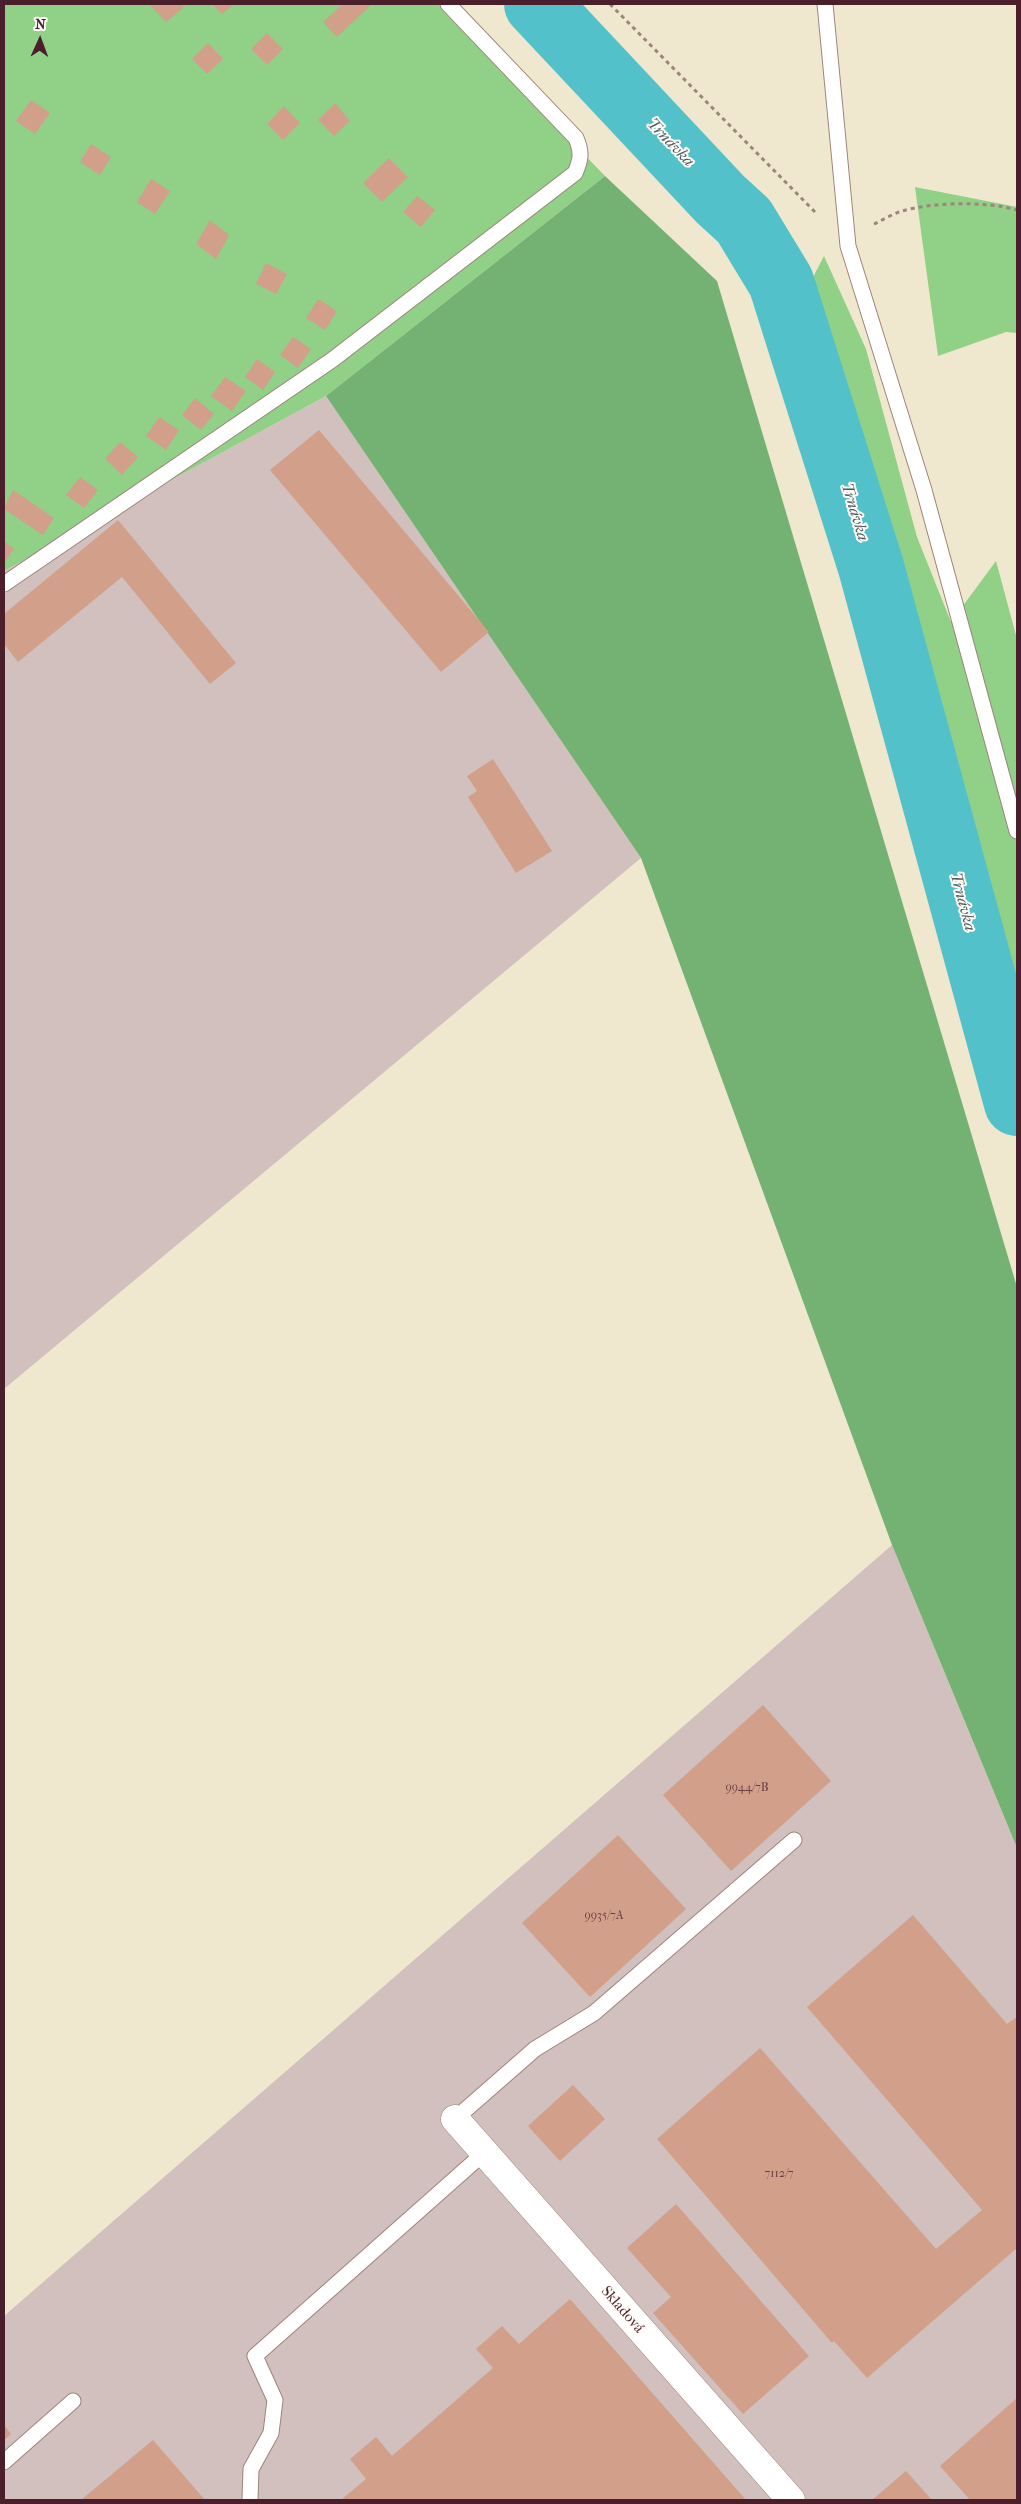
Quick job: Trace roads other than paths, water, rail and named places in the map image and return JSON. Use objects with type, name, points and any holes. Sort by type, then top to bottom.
[{"type":"street","name":"Skladová","points":[[454,2119],[790,2500]]},
{"type":"lane","points":[[4,584],[332,360],[575,173],[580,161],[581,150],[576,138],[448,4]]},
{"type":"lane","points":[[825,4],[848,246],[924,490],[1017,831]]},
{"type":"lane","points":[[454,2119],[536,2049],[594,2012],[794,1840]]},
{"type":"lane","points":[[250,2500],[251,2469],[270,2433],[275,2400],[255,2356],[484,2153]]},
{"type":"lane","points":[[4,2462],[72,2401]]},
{"type":"waterway","name":"Trnávka","points":[[537,4],[720,199],[744,221],[781,282],[871,567],[1017,1103]]}]
